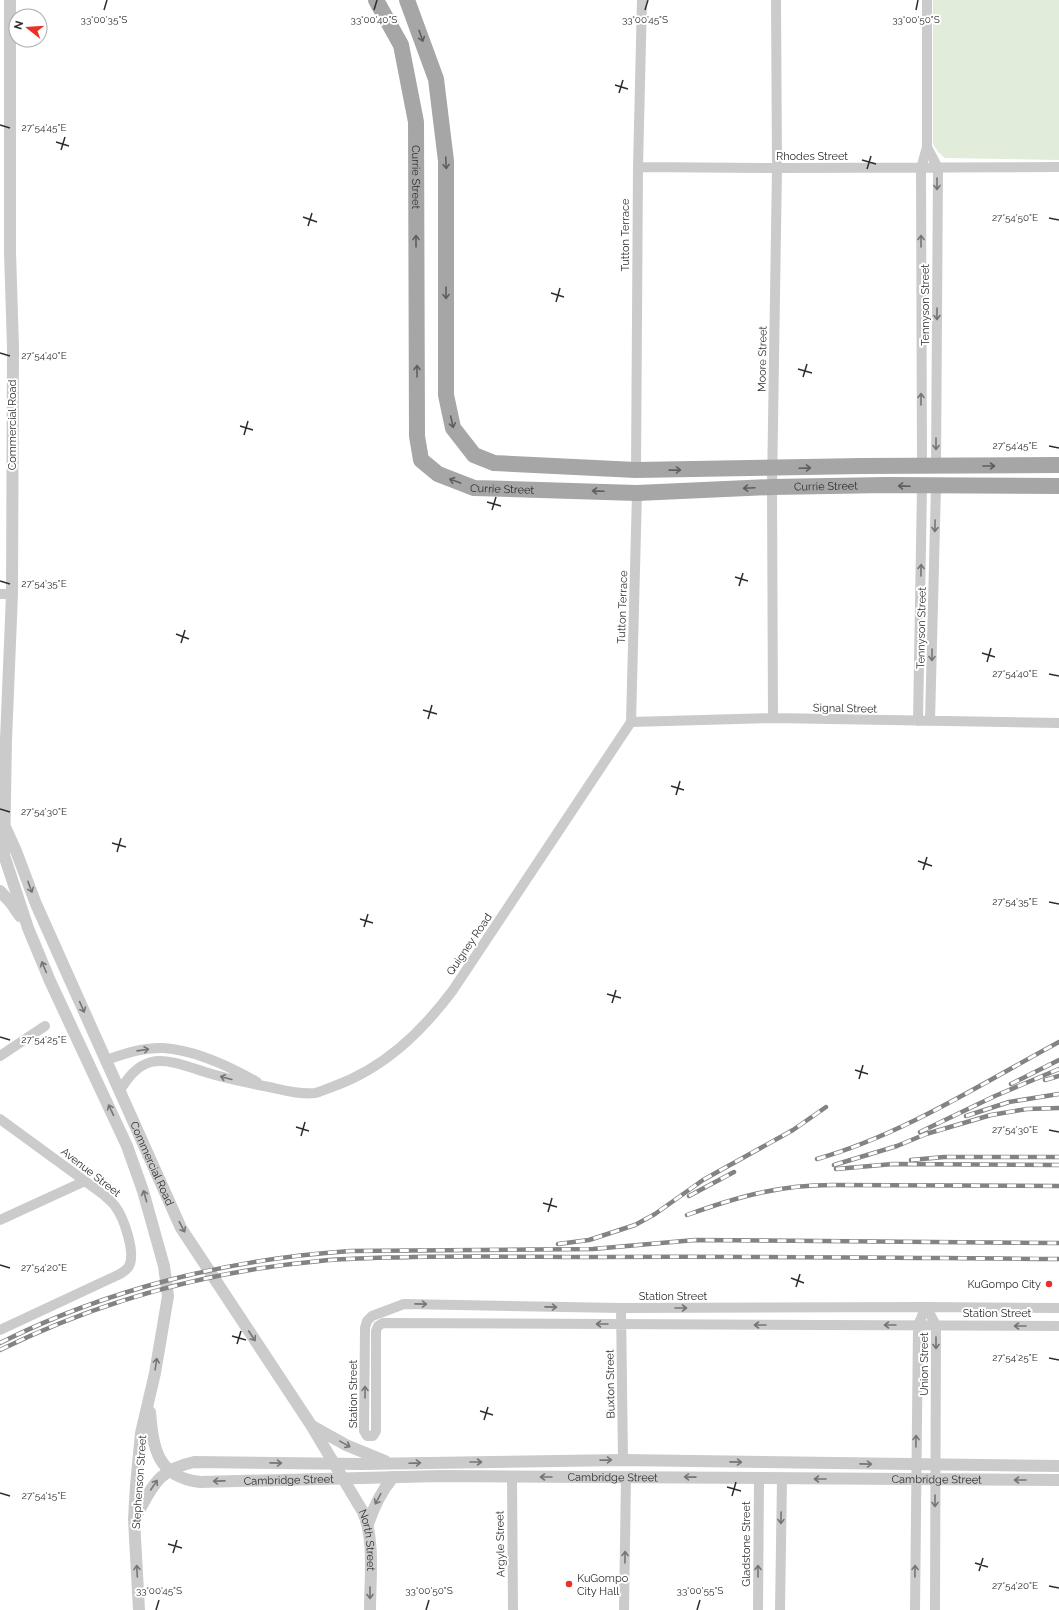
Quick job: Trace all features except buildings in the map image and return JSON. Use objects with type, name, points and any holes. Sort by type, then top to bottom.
[{"type":"main road","name":"Currie Street","points":[[376,0],[401,45],[416,122],[417,436],[421,460],[438,474],[474,488],[637,493],[772,487],[1059,486]]},
{"type":"main road","name":"Currie Street","points":[[407,0],[436,79],[446,161],[446,395],[453,428],[474,455],[494,463],[636,470],[1059,465]]},
{"type":"street","name":"Commercial Road","points":[[10,0],[10,252],[13,347],[6,594],[5,827],[2,856],[28,928],[50,981],[127,1146],[143,1191],[164,1266],[168,1296],[149,1402]]},
{"type":"street","name":"Tutton Terrace","points":[[636,470],[638,166],[642,0]]},
{"type":"street","name":"Moore Street","points":[[773,718],[772,469],[777,168],[776,0]]},
{"type":"street","name":"Tennyson Street","points":[[927,0],[927,148],[921,168],[929,466]]},
{"type":"street","name":"Tennyson Street","points":[[927,148],[938,168],[929,466]]},
{"type":"street","name":"Rhodes Street","points":[[638,166],[777,168],[1059,167]]},
{"type":"street","name":"Tennyson Street","points":[[918,721],[929,487]]},
{"type":"street","name":"Tennyson Street","points":[[929,487],[930,721]]},
{"type":"street","name":"Tutton Terrace","points":[[631,722],[637,493]]},
{"type":"street","name":"Signal Street","points":[[631,722],[773,718],[1059,723]]},
{"type":"street","name":"Quigney Road","points":[[120,1090],[132,1073],[152,1062],[167,1062],[239,1082],[281,1090],[314,1093],[351,1081],[390,1056],[407,1043],[423,1027],[453,990],[631,722]]},
{"type":"street","name":"Commercial Road","points":[[5,827],[16,851],[36,904],[181,1228],[311,1425],[341,1478]]},
{"type":"street","points":[[2,856],[16,851]]},
{"type":"street","points":[[0,891],[11,903],[28,928]]},
{"type":"street","points":[[0,1056],[45,1026]]},
{"type":"street","name":"Quigney Road","points":[[106,1060],[140,1050],[163,1048],[190,1053],[220,1062],[264,1086]]},
{"type":"street","name":"Avenue Street","points":[[0,1119],[104,1195],[115,1206],[123,1220],[131,1249],[129,1266],[120,1274],[0,1330]]},
{"type":"street","points":[[0,1220],[85,1182]]},
{"type":"street","name":"Station Street","points":[[1059,1308],[621,1308],[408,1304],[372,1316],[367,1321],[365,1328],[365,1434],[367,1436],[373,1436],[376,1431],[376,1331],[380,1324],[1059,1326]]},
{"type":"street","name":"Union Street","points":[[926,1307],[936,1325],[935,1610]]},
{"type":"street","name":"Union Street","points":[[915,1610],[918,1325],[926,1307]]},
{"type":"street","points":[[995,1307],[995,1326]]},
{"type":"street","name":"Buxton Street","points":[[621,1308],[623,1460]]},
{"type":"street","name":"Cambridge Street","points":[[149,1402],[151,1428],[161,1462],[178,1477],[200,1482],[393,1477],[1059,1480]]},
{"type":"street","name":"Stephenson Street","points":[[140,1610],[134,1519],[141,1433],[149,1402]]},
{"type":"street","points":[[311,1425],[346,1445],[391,1464]]},
{"type":"street","name":"Cambridge Street","points":[[134,1519],[158,1478],[169,1470],[182,1464],[194,1462],[391,1464],[623,1460],[1059,1466]]},
{"type":"street","points":[[368,1524],[378,1498],[393,1477]]},
{"type":"street","name":"Argyle Street","points":[[512,1477],[513,1610]]},
{"type":"street","points":[[624,1610],[626,1477]]},
{"type":"street","name":"North Street","points":[[341,1478],[358,1502],[368,1524],[370,1541],[370,1610]]},
{"type":"street","name":"Gladstone Street","points":[[758,1610],[759,1478]]},
{"type":"street","points":[[780,1610],[782,1479]]},
{"type":"green space","points":[[933,0],[1059,0],[1059,160],[945,158],[938,152],[933,144]]},
{"type":"railway","points":[[817,1159],[849,1149],[910,1123],[1059,1042]]},
{"type":"railway","points":[[1011,1084],[1059,1060]]},
{"type":"railway","points":[[920,1132],[995,1096],[1059,1069]]},
{"type":"railway","points":[[1045,1080],[1059,1076]]},
{"type":"railway","points":[[966,1116],[1009,1102],[1059,1094]]},
{"type":"railway","points":[[558,1244],[589,1240],[635,1225],[655,1214],[703,1180],[793,1130],[826,1107]]},
{"type":"railway","points":[[834,1165],[897,1146],[926,1134],[991,1115],[1027,1109],[1059,1108]]},
{"type":"railway","points":[[911,1160],[944,1157],[1059,1157]]},
{"type":"railway","points":[[836,1169],[893,1164],[1059,1165]]},
{"type":"railway","points":[[689,1196],[734,1172]]},
{"type":"railway","points":[[687,1215],[758,1193],[794,1187],[832,1185],[1059,1186]]},
{"type":"railway","points":[[0,1343],[41,1324],[126,1292],[215,1269],[305,1255],[350,1251],[593,1249],[695,1240],[1059,1243]]},
{"type":"railway","points":[[0,1350],[77,1317],[156,1291],[237,1272],[343,1259],[412,1257],[1059,1259]]},
{"type":"place","name":"KuGompo City","points":[[1049,1284]]},
{"type":"place","name":"KuGompo City Hall","points":[[569,1584]]}]
